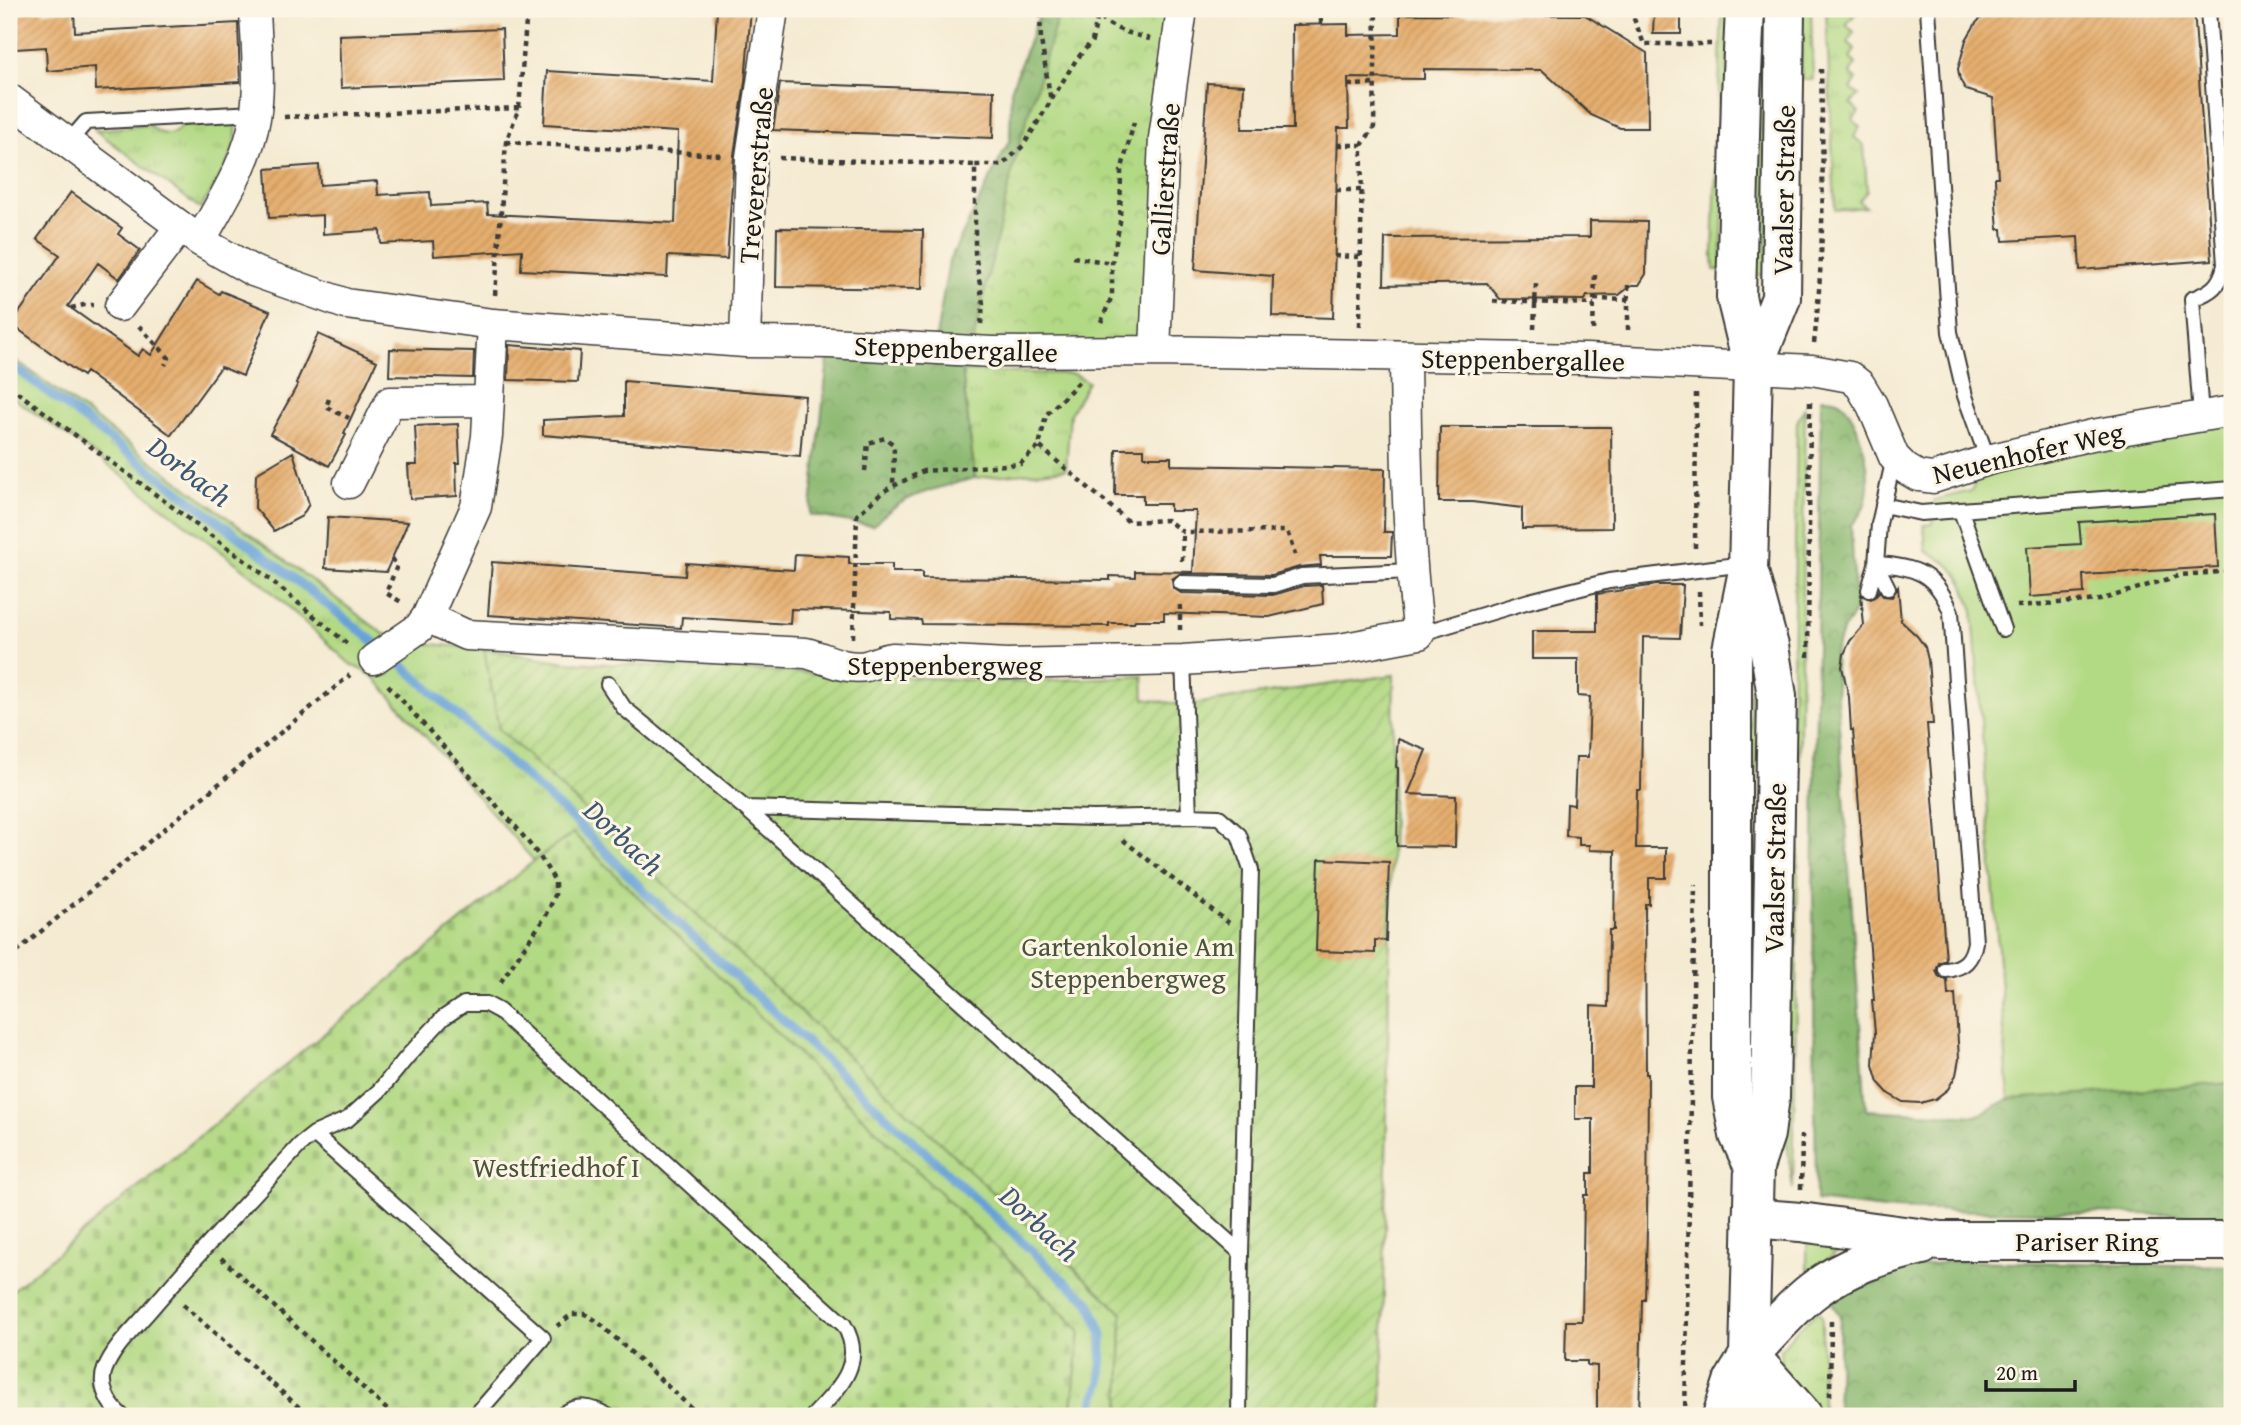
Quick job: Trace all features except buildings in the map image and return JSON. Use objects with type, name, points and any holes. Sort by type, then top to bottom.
[{"type":"main road","name":"Vaalser Straße","points":[[1745,9],[1736,297],[1753,366],[1749,567],[1732,650],[1732,1097],[1739,1135],[1754,1167],[1749,1355],[1759,1416]]},
{"type":"main road","name":"Vaalser Straße","points":[[1753,366],[1781,298],[1785,9]]},
{"type":"main road","points":[[1752,1218],[1941,1241]]},
{"type":"main road","points":[[1817,1408],[1749,1355],[1812,1291],[1832,1278],[1890,1252],[1941,1241]]},
{"type":"main road","name":"Pariser Ring","points":[[1941,1241],[2232,1241]]},
{"type":"main road","name":"Vaalser Straße","points":[[1722,1416],[1733,1382],[1749,1355]]},
{"type":"street","points":[[120,306],[190,234],[236,178],[255,115],[255,9]]},
{"type":"street","name":"Trevererstraße","points":[[745,342],[751,157],[773,9]]},
{"type":"street","name":"Gallierstraße","points":[[1155,351],[1164,138],[1182,9]]},
{"type":"street","name":"Steppenbergallee","points":[[9,99],[190,234],[253,271],[346,304],[493,324],[745,342],[830,343],[992,352],[1155,351],[1586,359],[1753,366]]},
{"type":"street","points":[[372,661],[419,628],[427,617],[476,507],[486,447],[493,324]]},
{"type":"street","points":[[1405,357],[1405,460],[1410,571],[1419,634]]},
{"type":"street","name":"Neuenhofer Weg","points":[[1753,366],[1812,370],[1850,377],[1860,385],[1872,405],[1894,457],[1918,476],[1933,478],[1988,460],[2092,435],[2232,411]]},
{"type":"street","points":[[349,483],[390,402],[489,401]]},
{"type":"street","name":"Steppenbergweg","points":[[427,617],[466,635],[806,653],[834,664],[867,666],[879,660],[893,659],[1007,664],[1182,660],[1340,649],[1419,634]]},
{"type":"lane","points":[[1928,9],[1950,332],[1965,396],[1988,460]]},
{"type":"lane","points":[[2201,415],[2192,299],[2208,293],[2221,282],[2225,265],[2208,9]]},
{"type":"lane","points":[[67,144],[86,122],[255,115]]},
{"type":"lane","points":[[1869,590],[1876,564],[1879,524],[1894,457]]},
{"type":"lane","points":[[1883,505],[1922,513],[2232,489]]},
{"type":"lane","points":[[1961,511],[2003,629]]},
{"type":"lane","points":[[1876,564],[1888,588]]},
{"type":"lane","points":[[1876,564],[1900,565],[1927,575],[1944,593],[1951,612],[1975,942],[1973,955],[1966,963],[1956,969],[1946,970]]},
{"type":"lane","points":[[1419,634],[1529,601],[1609,581],[1749,567]]},
{"type":"lane","points":[[1181,583],[1273,585],[1301,576],[1410,571]]},
{"type":"lane","points":[[1182,660],[1189,816]]},
{"type":"lane","points":[[608,684],[624,708],[745,808],[1241,1253]]},
{"type":"lane","points":[[745,808],[1094,818],[1219,817],[1240,835],[1251,870],[1239,1416]]},
{"type":"lane","points":[[122,1416],[113,1409],[104,1392],[104,1371],[114,1352],[167,1290],[300,1145],[314,1134],[348,1119],[380,1090],[443,1018],[464,1004],[486,1004],[499,1011],[845,1325],[851,1336],[850,1367],[844,1382],[813,1416]]},
{"type":"lane","points":[[314,1134],[544,1338],[475,1416]]},
{"type":"lane","points":[[561,1416],[581,1406],[608,1416]]},
{"type":"path","points":[[493,324],[506,142],[519,108],[527,9]]},
{"type":"path","points":[[945,9],[1040,13],[1050,9]]},
{"type":"path","points":[[1095,9],[1098,15],[1117,30],[1156,40]]},
{"type":"path","points":[[1321,9],[1321,24]]},
{"type":"path","points":[[1360,355],[1362,145],[1374,127],[1376,9]]},
{"type":"path","points":[[1630,9],[1644,44],[1716,44]]},
{"type":"path","points":[[1040,13],[1041,40],[1051,102]]},
{"type":"path","points":[[981,326],[983,304],[975,253],[975,165],[1002,165],[1023,146],[1076,60],[1092,41],[1098,15]]},
{"type":"path","points":[[1814,344],[1821,288],[1824,207],[1821,62]]},
{"type":"path","points":[[1348,85],[1375,83]]},
{"type":"path","points":[[255,115],[519,108]]},
{"type":"path","points":[[1099,326],[1112,296],[1112,263],[1120,222],[1121,172],[1135,115]]},
{"type":"path","points":[[1338,145],[1362,145]]},
{"type":"path","points":[[1336,190],[1361,190]]},
{"type":"path","points":[[1334,256],[1360,257]]},
{"type":"path","points":[[1073,257],[1112,263]]},
{"type":"path","points":[[1592,335],[1595,274]]},
{"type":"path","points":[[1534,334],[1536,283]]},
{"type":"path","points":[[1628,285],[1628,336]]},
{"type":"path","points":[[1493,301],[1520,300],[1535,303],[1628,300]]},
{"type":"path","points":[[867,666],[867,649],[861,641],[852,638],[856,515],[884,491],[923,471],[1020,464],[1039,446],[1046,415],[1083,378]]},
{"type":"path","points":[[9,386],[267,577],[372,661],[540,857],[555,881],[555,895],[547,914],[486,1004]]},
{"type":"path","points":[[1696,390],[1695,571],[1700,600],[1700,628]]},
{"type":"path","points":[[865,471],[868,443],[885,438],[894,445],[893,486]]},
{"type":"path","points":[[1039,446],[1129,522],[1167,520],[1183,532],[1287,531],[1301,576]]},
{"type":"path","points":[[392,558],[397,566],[386,593],[427,617]]},
{"type":"path","points":[[1995,608],[2101,600],[2181,575],[2232,571]]},
{"type":"path","points":[[9,957],[349,676],[372,661]]},
{"type":"path","points":[[1094,818],[1250,939]]},
{"type":"path","points":[[1685,1416],[1695,877]]},
{"type":"path","points":[[208,1246],[394,1416]]},
{"type":"path","points":[[167,1290],[309,1416]]},
{"type":"path","points":[[544,1338],[572,1314],[585,1314],[597,1321],[700,1416]]},
{"type":"path","points":[[1817,1408],[1831,1317]]},
{"type":"green space","points":[[1043,9],[1182,9],[971,351],[962,371],[975,478],[907,500],[873,526],[810,515],[830,343],[934,349],[949,261],[1010,139],[1011,90]]},
{"type":"green space","points":[[1060,9],[1182,9],[1155,351],[971,351],[1016,155]]},
{"type":"green space","points":[[1722,9],[1729,9],[1721,270],[1714,270],[1713,253]]},
{"type":"green space","points":[[1761,9],[1770,9],[1767,275],[1754,275]]},
{"type":"green space","points":[[1801,9],[1811,9],[1813,80],[1801,80]]},
{"type":"green space","points":[[1826,9],[1859,9],[1846,25],[1854,32],[1848,42],[1855,49],[1850,58],[1856,64],[1850,73],[1857,80],[1851,89],[1859,95],[1851,104],[1859,112],[1853,120],[1860,127],[1854,137],[1864,145],[1867,191],[1859,201],[1866,207],[1835,210]]},
{"type":"green space","points":[[236,122],[230,156],[201,209],[95,130],[150,125],[158,131],[171,134],[182,125]]},
{"type":"green space","points":[[9,355],[384,634],[420,643],[484,649],[500,729],[1122,1313],[1120,1416],[1071,1416],[1080,1330],[573,834],[534,861],[373,676],[350,664],[261,582],[98,457],[9,395]]},
{"type":"green space","points":[[962,371],[1075,374],[1088,382],[1070,414],[1066,469],[975,478]]},
{"type":"green space","points":[[1821,398],[1838,400],[1849,411],[1864,451],[1868,478],[1865,504],[1851,525],[1856,610],[1842,632],[1834,655],[1866,1110],[1976,1116],[2009,1099],[2232,1083],[2232,1216],[1885,1209],[1816,1201],[1813,900]]},
{"type":"green space","points":[[1805,407],[1793,1189],[1787,1143],[1786,1100],[1797,422]]},
{"type":"green space","points":[[2232,426],[2232,1083],[2009,1099],[1973,611],[1958,574],[1926,551],[1924,525],[1933,524],[1934,500],[1971,491],[1979,474],[2011,464],[2204,428]]},
{"type":"green space","name":"Gartenkolonie Am Steppenbergweg","points":[[484,649],[566,662],[1017,682],[1143,676],[1144,699],[1186,705],[1394,675],[1382,1416],[1120,1416],[1122,1313],[499,729]]},
{"type":"green space","points":[[1750,692],[1757,693],[1756,959],[1754,988],[1751,988]]},
{"type":"green space","name":"Westfriedhof I","points":[[573,833],[1080,1330],[1071,1416],[9,1416],[9,1293],[534,861]]},
{"type":"green space","points":[[1807,1238],[1845,1247],[1810,1272],[1807,1267]]},
{"type":"green space","points":[[1954,1261],[2232,1266],[2232,1416],[1837,1416],[1840,1316],[1831,1302],[1906,1268]]},
{"type":"green space","points":[[1818,1311],[1822,1317],[1822,1409],[1816,1414],[1782,1373],[1781,1349]]},
{"type":"waterway","name":"Dorbach","points":[[9,363],[296,580],[397,660],[580,826],[650,897],[1089,1301],[1102,1334],[1101,1382],[1088,1416]]}]
